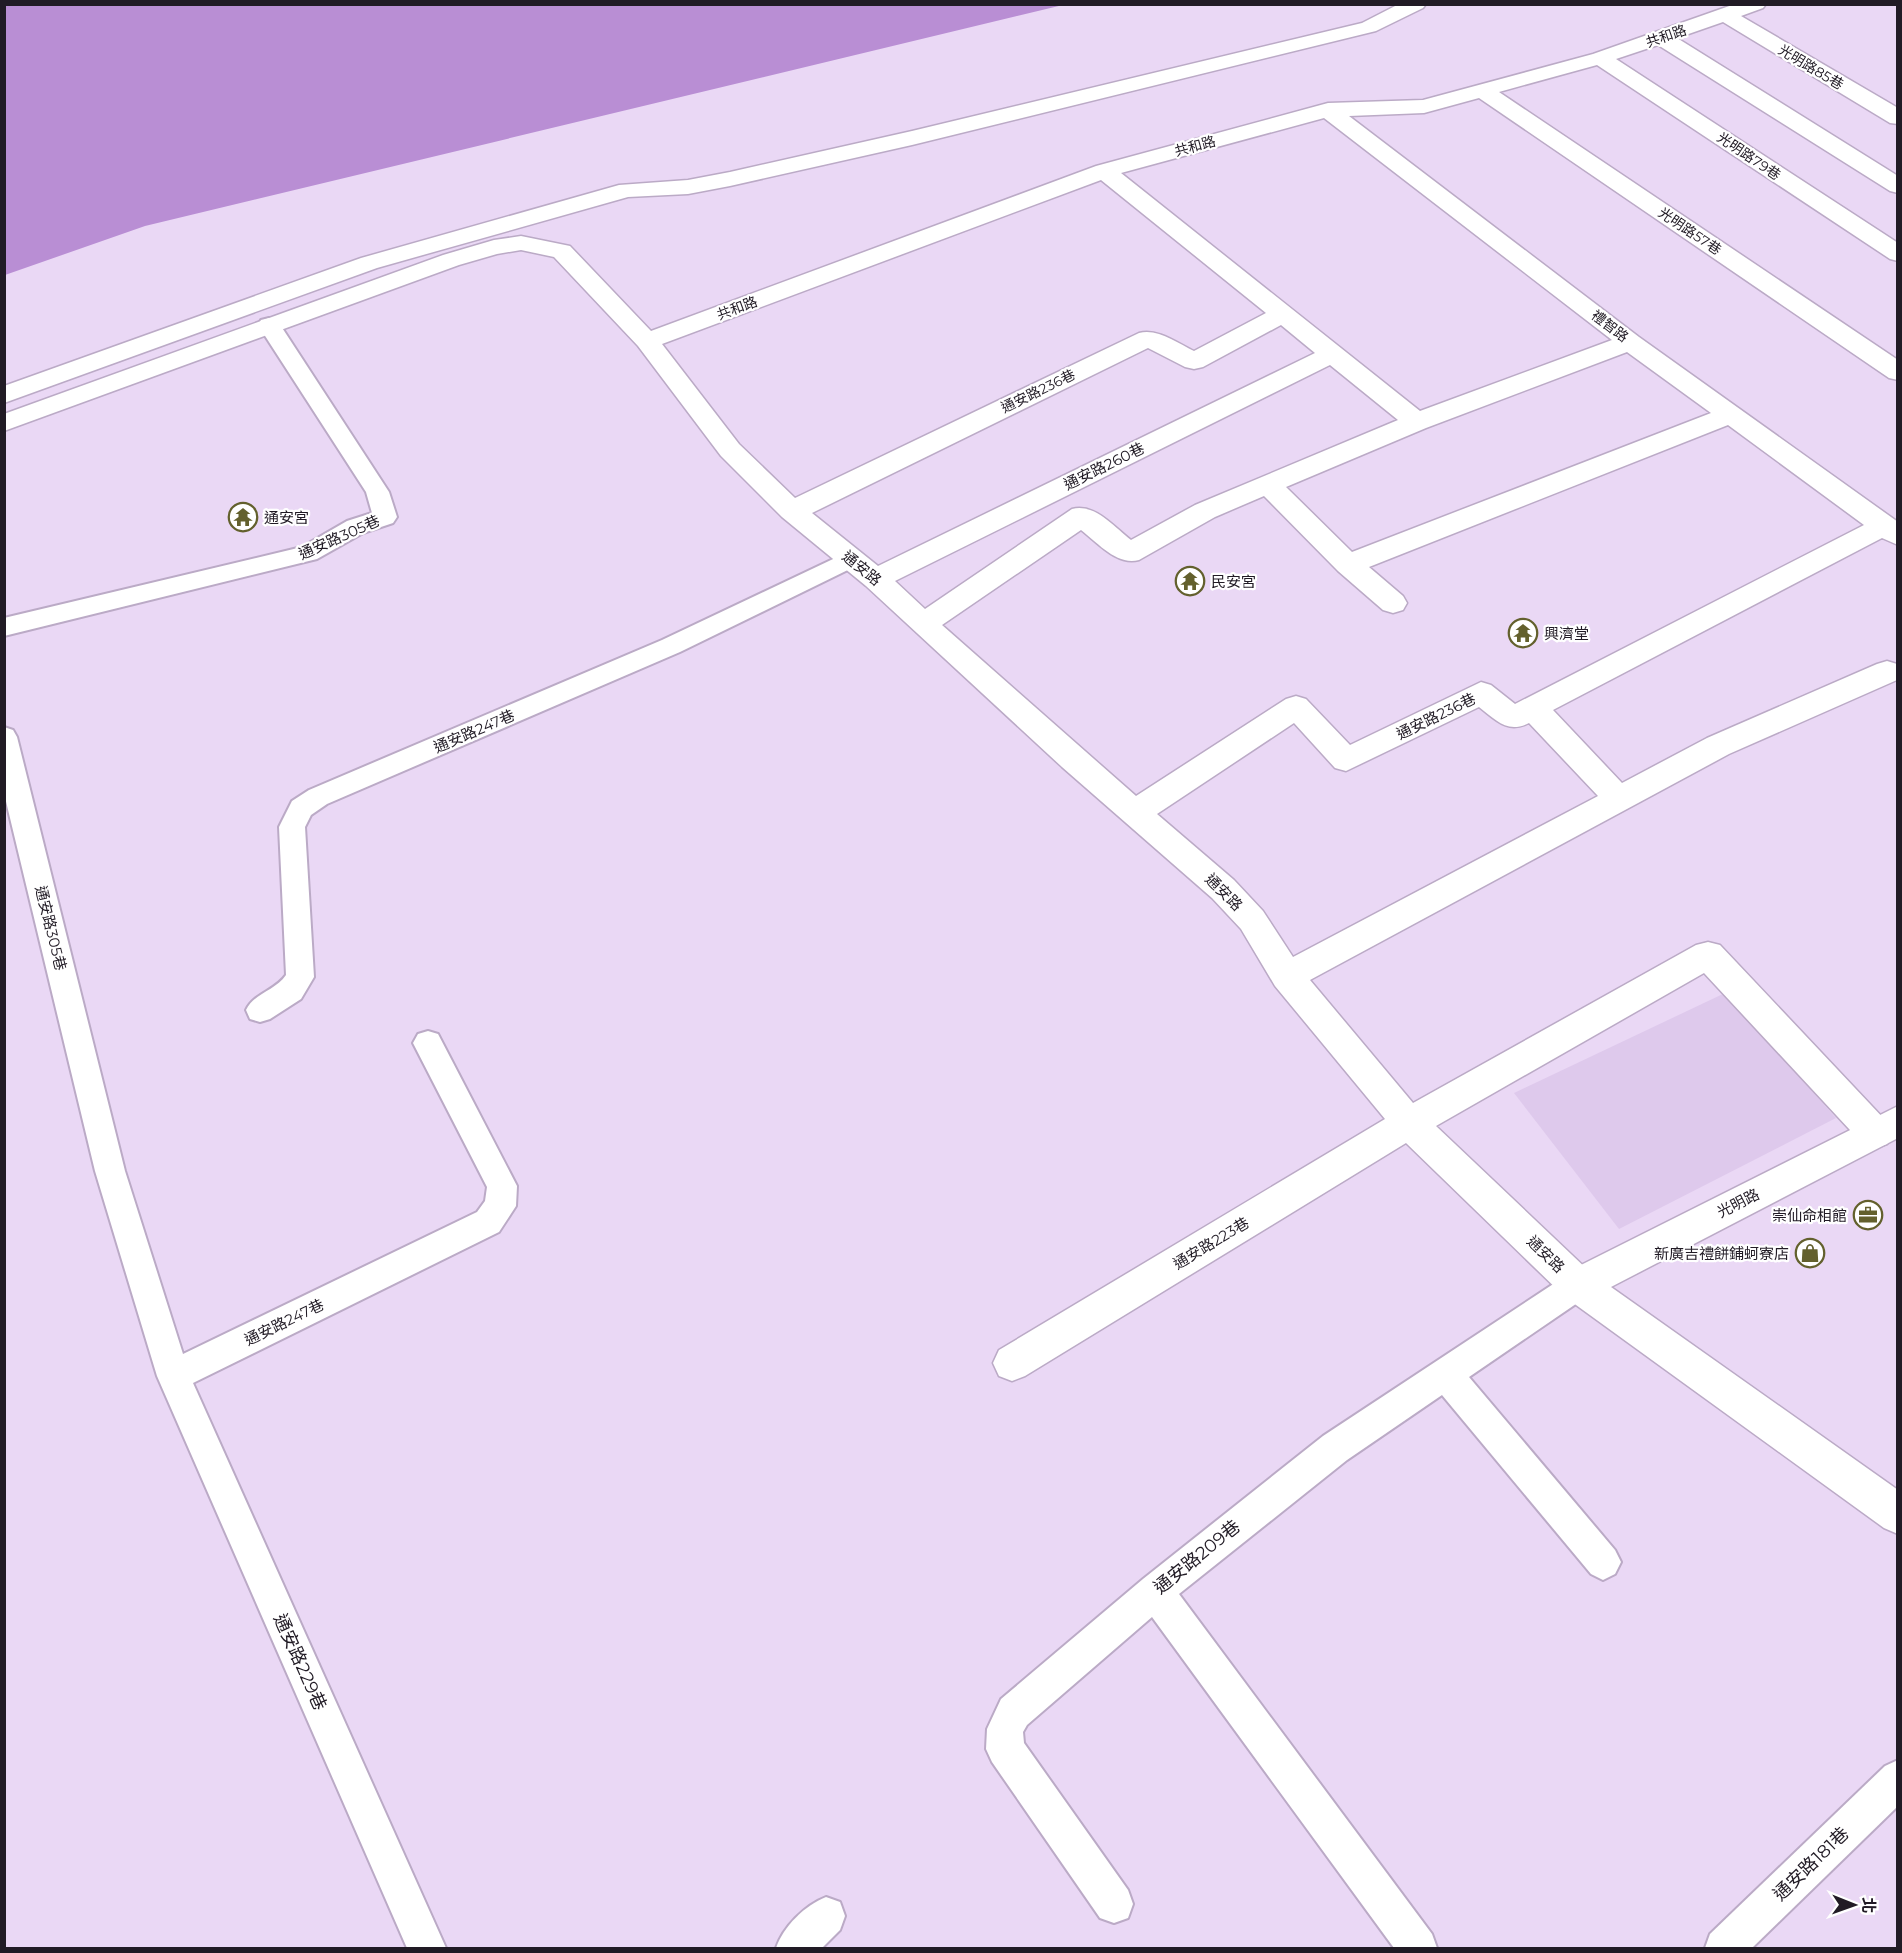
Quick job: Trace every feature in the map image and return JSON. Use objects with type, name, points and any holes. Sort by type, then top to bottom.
[{"type":"street","points":[[4,394],[369,263],[553,217],[627,190],[687,187],[923,135],[1368,27],[1416,4]]},
{"type":"street","name":"共和路","points":[[647,341],[1104,171],[1328,110],[1424,106],[1483,91],[1600,58],[1756,4]]},
{"type":"street","name":"光明路85巷","points":[[1725,15],[1898,118]]},
{"type":"street","points":[[1662,38],[1898,186]]},
{"type":"street","name":"光明路79巷","points":[[1600,58],[1898,254]]},
{"type":"street","name":"光明路57巷","points":[[1483,91],[1898,372]]},
{"type":"street","name":"禮智路","points":[[1328,110],[1630,342],[1890,531]]},
{"type":"street","points":[[1104,171],[1417,422]]},
{"type":"street","name":"通安路","points":[[268,325],[451,260],[495,247],[521,243],[562,251],[647,341],[730,450],[792,511],[876,579],[1073,759],[1223,889],[1252,920],[1287,976],[1409,1123],[1578,1285],[1898,1514]]},
{"type":"street","name":"通安路236巷","points":[[792,511],[1148,338],[1194,361],[1282,314]]},
{"type":"street","points":[[4,423],[268,325]]},
{"type":"street","points":[[923,624],[1082,516],[1129,554],[1205,511],[1268,484],[1417,422],[1630,342]]},
{"type":"street","name":"通安路260巷","points":[[876,579],[1332,354]]},
{"type":"street","points":[[1348,564],[1730,415]]},
{"type":"street","points":[[1268,484],[1348,564],[1393,603]]},
{"type":"street","name":"通安路236巷","points":[[1136,812],[1296,707],[1346,760],[1481,693],[1513,718],[1890,531]]},
{"type":"street","points":[[1287,976],[1718,746],[1887,672]]},
{"type":"street","points":[[1533,708],[1619,799]]},
{"type":"street","name":"通安路223巷","points":[[1012,1363],[1409,1123],[1708,955],[1886,1127]]},
{"type":"street","name":"光明路","points":[[1578,1285],[1886,1127]]},
{"type":"lane","name":"通安路305巷","points":[[4,627],[309,553],[355,527],[385,518],[377,492],[268,325]]},
{"type":"lane","name":"通安路247巷","points":[[260,1010],[291,991],[300,977],[292,827],[301,808],[318,797],[660,651],[850,559]]},
{"type":"lane","name":"通安路305巷","points":[[4,737],[110,1171],[173,1376]]},
{"type":"lane","name":"通安路247巷","points":[[173,1376],[488,1222],[500,1206],[502,1186],[428,1043]]},
{"type":"lane","name":"通安路209巷","points":[[1114,1904],[1005,1749],[1005,1729],[1014,1712],[1155,1591],[1335,1448],[1578,1285]]},
{"type":"lane","points":[[1445,1373],[1603,1562]]},
{"type":"lane","name":"通安路229巷","points":[[173,1376],[427,1948]]},
{"type":"lane","points":[[1155,1591],[1418,1948]]},
{"type":"lane","name":"通安路181巷","points":[[1724,1948],[1898,1779]]},
{"type":"lane","points":[[795,1948],[826,1916]]},
{"type":"shaded area","points":[[4,5],[1063,5],[145,226],[5,275]]},
{"type":"shaded area","points":[[1725,993],[1836,1118],[1619,1229],[1514,1093]]},
{"type":"place","name":"通安宮","points":[[243,517]]},
{"type":"place","name":"民安宮","points":[[1190,581]]},
{"type":"place","name":"興濟堂","points":[[1523,633]]},
{"type":"place","name":"崇仙命相館","points":[[1868,1215]]},
{"type":"place","name":"新廣吉禮餅鋪蚵寮店","points":[[1810,1253]]}]
